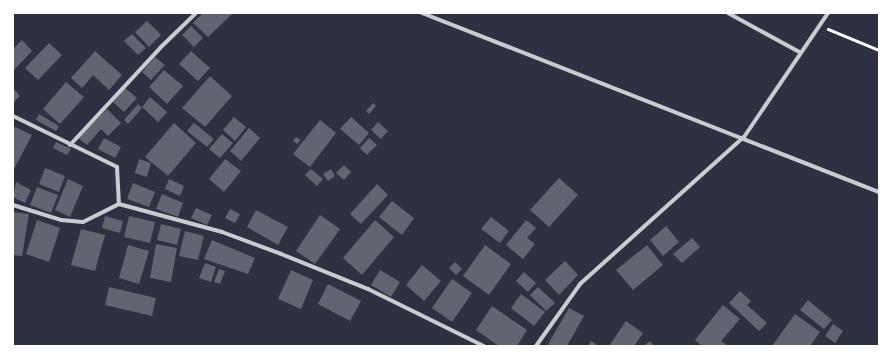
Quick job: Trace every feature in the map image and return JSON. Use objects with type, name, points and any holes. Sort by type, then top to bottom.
[{"type":"street","points":[[70,145],[160,48],[196,13]]},
{"type":"street","points":[[422,13],[744,137],[879,192]]},
{"type":"street","points":[[728,13],[801,53]]},
{"type":"street","points":[[536,346],[580,284],[744,137],[828,13]]},
{"type":"street","points":[[13,116],[117,167],[119,204]]},
{"type":"street","points":[[13,205],[61,220],[83,222],[119,204],[222,232],[368,289],[484,346]]},
{"type":"path","points":[[820,26],[879,50]]},
{"type":"building","points":[[203,13],[232,14],[208,37],[193,23]]},
{"type":"building","points":[[147,21],[161,35],[149,47],[135,32]]},
{"type":"building","points":[[191,26],[203,38],[194,47],[182,35]]},
{"type":"building","points":[[132,34],[146,48],[138,55],[124,41]]},
{"type":"building","points":[[22,40],[32,51],[13,71],[13,49]]},
{"type":"building","points":[[49,43],[62,55],[38,80],[25,68]]},
{"type":"building","points":[[95,51],[122,75],[109,90],[93,75],[82,88],[71,78]]},
{"type":"building","points":[[191,51],[210,68],[198,81],[179,64]]},
{"type":"building","points":[[155,57],[165,65],[151,80],[142,72]]},
{"type":"building","points":[[164,70],[183,86],[167,104],[149,87]]},
{"type":"building","points":[[210,76],[232,96],[205,127],[182,108]]},
{"type":"building","points":[[66,82],[84,97],[60,124],[43,109]]},
{"type":"building","points":[[13,88],[20,96],[13,103]]},
{"type":"building","points":[[125,88],[137,98],[124,112],[113,102]]},
{"type":"building","points":[[150,97],[167,112],[158,122],[142,107]]},
{"type":"building","points":[[373,103],[376,106],[369,114],[366,111]]},
{"type":"building","points":[[138,104],[142,108],[128,124],[124,120]]},
{"type":"building","points":[[107,109],[121,123],[108,136],[101,129],[87,145],[78,138]]},
{"type":"building","points":[[39,114],[59,126],[56,131],[36,120]]},
{"type":"building","points":[[234,117],[246,127],[235,141],[223,130]]},
{"type":"building","points":[[351,117],[369,133],[359,145],[340,129]]},
{"type":"building","points":[[320,120],[336,133],[310,167],[293,154]]},
{"type":"building","points":[[378,122],[388,131],[381,139],[371,130]]},
{"type":"building","points":[[174,123],[196,143],[168,176],[145,157]]},
{"type":"building","points":[[194,123],[214,139],[207,147],[187,131]]},
{"type":"building","points":[[13,126],[32,135],[13,171]]},
{"type":"building","points":[[249,128],[260,138],[241,161],[230,151]]},
{"type":"building","points":[[222,134],[233,143],[220,158],[209,149]]},
{"type":"building","points":[[296,137],[301,140],[297,144],[293,141]]},
{"type":"building","points":[[104,138],[121,147],[115,158],[98,149]]},
{"type":"building","points":[[369,138],[377,145],[367,155],[360,148]]},
{"type":"building","points":[[56,142],[71,149],[67,155],[53,148]]},
{"type":"building","points":[[139,159],[151,163],[147,177],[135,173]]},
{"type":"building","points":[[225,159],[241,171],[224,192],[209,179]]},
{"type":"building","points":[[344,165],[351,172],[344,180],[336,173]]},
{"type":"building","points":[[45,168],[65,176],[59,192],[39,184]]},
{"type":"building","points":[[311,169],[323,179],[317,186],[305,175]]},
{"type":"building","points":[[331,169],[335,176],[328,181],[323,174]]},
{"type":"building","points":[[559,178],[578,195],[549,227],[530,210]]},
{"type":"building","points":[[68,179],[83,186],[70,217],[55,210]]},
{"type":"building","points":[[169,179],[184,186],[180,196],[165,189]]},
{"type":"building","points":[[16,182],[31,190],[25,203],[13,197]]},
{"type":"building","points":[[133,183],[155,192],[149,207],[127,199]]},
{"type":"building","points":[[377,184],[388,195],[361,224],[350,214]]},
{"type":"building","points":[[37,187],[58,195],[51,213],[30,205]]},
{"type":"building","points":[[162,194],[183,203],[178,217],[156,209]]},
{"type":"building","points":[[392,201],[414,218],[402,235],[379,217]]},
{"type":"building","points":[[196,208],[212,215],[207,225],[191,218]]},
{"type":"building","points":[[230,209],[240,214],[235,223],[225,218]]},
{"type":"building","points":[[256,210],[288,227],[278,245],[247,227]]},
{"type":"building","points":[[13,212],[29,214],[22,256],[13,255]]},
{"type":"building","points":[[320,215],[340,229],[315,264],[296,251]]},
{"type":"building","points":[[105,216],[123,221],[120,233],[102,228]]},
{"type":"building","points":[[129,216],[155,222],[150,243],[124,237]]},
{"type":"building","points":[[491,217],[509,231],[500,243],[481,229]]},
{"type":"building","points":[[37,220],[60,228],[49,262],[26,254]]},
{"type":"building","points":[[375,220],[394,237],[362,275],[343,258]]},
{"type":"building","points":[[526,220],[536,228],[527,238],[535,244],[523,259],[506,245]]},
{"type":"building","points":[[161,224],[181,229],[177,245],[157,240]]},
{"type":"building","points":[[666,226],[679,242],[663,256],[650,240]]},
{"type":"building","points":[[81,229],[105,235],[95,271],[71,265]]},
{"type":"building","points":[[185,231],[204,236],[198,260],[179,256]]},
{"type":"building","points":[[692,238],[700,247],[682,263],[673,254]]},
{"type":"building","points":[[212,240],[255,258],[248,274],[204,259]]},
{"type":"building","points":[[156,244],[177,248],[171,282],[150,278]]},
{"type":"building","points":[[128,245],[149,251],[139,284],[119,278]]},
{"type":"building","points":[[485,245],[511,264],[489,295],[463,276]]},
{"type":"building","points":[[647,245],[663,265],[633,290],[616,270]]},
{"type":"building","points":[[565,261],[578,275],[559,295],[545,280]]},
{"type":"building","points":[[455,262],[462,269],[456,275],[449,268]]},
{"type":"building","points":[[205,263],[216,267],[211,282],[199,278]]},
{"type":"building","points":[[422,265],[441,281],[424,301],[406,285]]},
{"type":"building","points":[[219,269],[225,271],[220,284],[214,282]]},
{"type":"building","points":[[291,270],[313,280],[301,309],[278,299]]},
{"type":"building","points":[[380,270],[400,282],[391,297],[371,285]]},
{"type":"building","points":[[524,272],[536,283],[528,292],[516,281]]},
{"type":"building","points":[[452,279],[472,293],[452,322],[432,308]]},
{"type":"building","points":[[328,284],[361,301],[350,321],[318,304]]},
{"type":"building","points":[[109,287],[156,298],[152,316],[105,305]]},
{"type":"building","points":[[538,287],[555,303],[546,311],[530,295]]},
{"type":"building","points":[[740,291],[751,301],[747,305],[767,323],[759,331],[729,303]]},
{"type":"building","points":[[521,294],[545,312],[534,326],[511,308]]},
{"type":"building","points":[[808,300],[832,320],[824,329],[800,310]]},
{"type":"building","points":[[723,305],[740,319],[721,341],[728,346],[702,346],[695,340]]},
{"type":"building","points":[[492,306],[527,330],[517,346],[499,346],[476,330]]},
{"type":"building","points":[[569,308],[584,316],[567,346],[550,346],[548,344]]},
{"type":"building","points":[[795,314],[820,332],[810,346],[772,346]]},
{"type":"building","points":[[626,321],[643,333],[634,346],[609,346]]},
{"type":"building","points":[[833,324],[843,331],[835,343],[825,336]]},
{"type":"building","points":[[591,341],[599,346],[588,346]]},
{"type":"building","points":[[650,341],[654,346],[644,346]]}]
